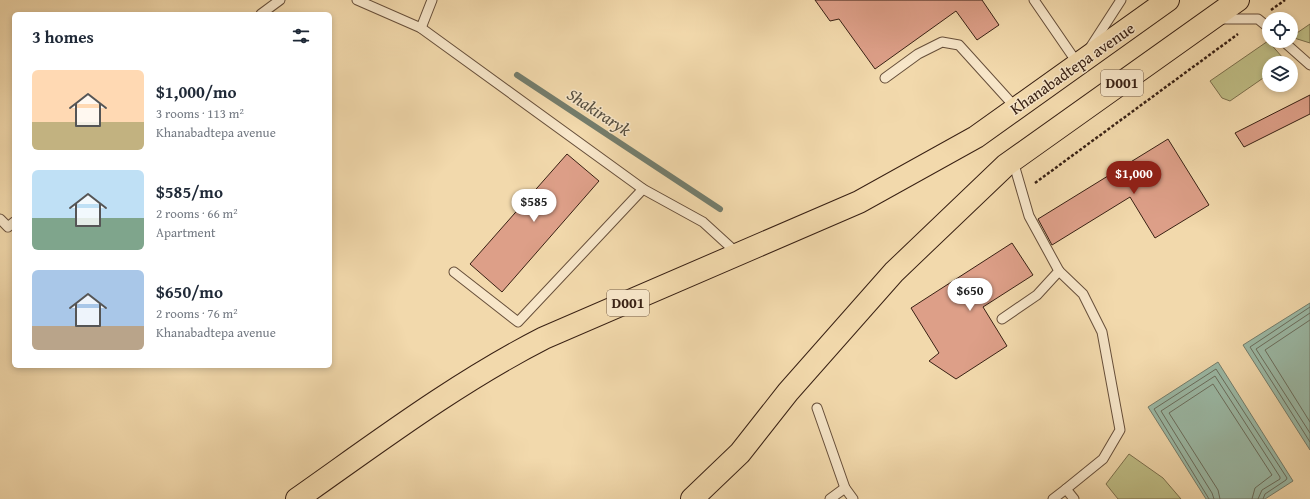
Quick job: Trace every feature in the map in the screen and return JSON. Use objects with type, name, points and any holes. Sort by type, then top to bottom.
[{"type":"highway","name":"Khanabadtepa avenue","points":[[738,253],[859,202],[976,137],[1168,0]]},
{"type":"highway","name":"D001","points":[[692,499],[740,453],[788,392],[894,272],[1009,163],[1238,0]]},
{"type":"highway","name":"D001","points":[[297,499],[436,402],[500,361],[544,338],[660,290],[738,253]]},
{"type":"lane","points":[[264,12],[280,0]]},
{"type":"lane","points":[[357,0],[421,28],[643,189],[703,222],[738,253]]},
{"type":"lane","points":[[421,28],[432,0]]},
{"type":"lane","points":[[1034,0],[1080,62],[1121,0]]},
{"type":"lane","points":[[1211,19],[1258,19],[1262,22]]},
{"type":"lane","points":[[886,78],[918,54],[942,42],[959,45],[1016,108]]},
{"type":"lane","points":[[1291,48],[1310,65]]},
{"type":"lane","points":[[1009,163],[1022,193],[1029,216],[1059,271],[1083,294],[1102,332],[1120,430],[1103,459],[1053,499]]},
{"type":"lane","points":[[454,272],[518,322],[643,189]]},
{"type":"lane","points":[[0,219],[11,224],[0,233]]},
{"type":"lane","points":[[1002,319],[1037,295],[1059,271]]},
{"type":"lane","points":[[817,408],[845,488],[853,499]]},
{"type":"lane","points":[[830,499],[845,488]]},
{"type":"lane","points":[[1066,489],[1074,499]]},
{"type":"path","points":[[1022,193],[1284,0]]},
{"type":"shaded area","points":[[1310,24],[1310,43],[1298,39],[1298,32]]},
{"type":"shaded area","points":[[1262,45],[1262,48],[1274,48],[1281,56],[1262,56],[1262,79],[1230,101],[1222,98],[1210,81]]},
{"type":"shaded area","points":[[1129,454],[1163,478],[1181,499],[1118,499],[1106,484]]},
{"type":"water","points":[[1310,303],[1310,450],[1243,345]]},
{"type":"water","points":[[1218,362],[1293,481],[1265,499],[1206,499],[1148,407]]},
{"type":"building","points":[[815,0],[982,0],[999,25],[977,40],[956,11],[875,69],[839,19],[830,21]]},
{"type":"building","points":[[1310,95],[1310,114],[1244,147],[1235,133]]},
{"type":"building","points":[[1168,139],[1209,205],[1155,238],[1130,197],[1052,245],[1038,219]]},
{"type":"building","points":[[567,154],[599,181],[502,292],[470,264]]},
{"type":"building","points":[[1012,243],[1033,275],[983,307],[1007,346],[956,379],[929,361],[939,353],[911,308]]},
{"type":"waterway","name":"Shakiraryk","points":[[517,75],[720,209]]}]
